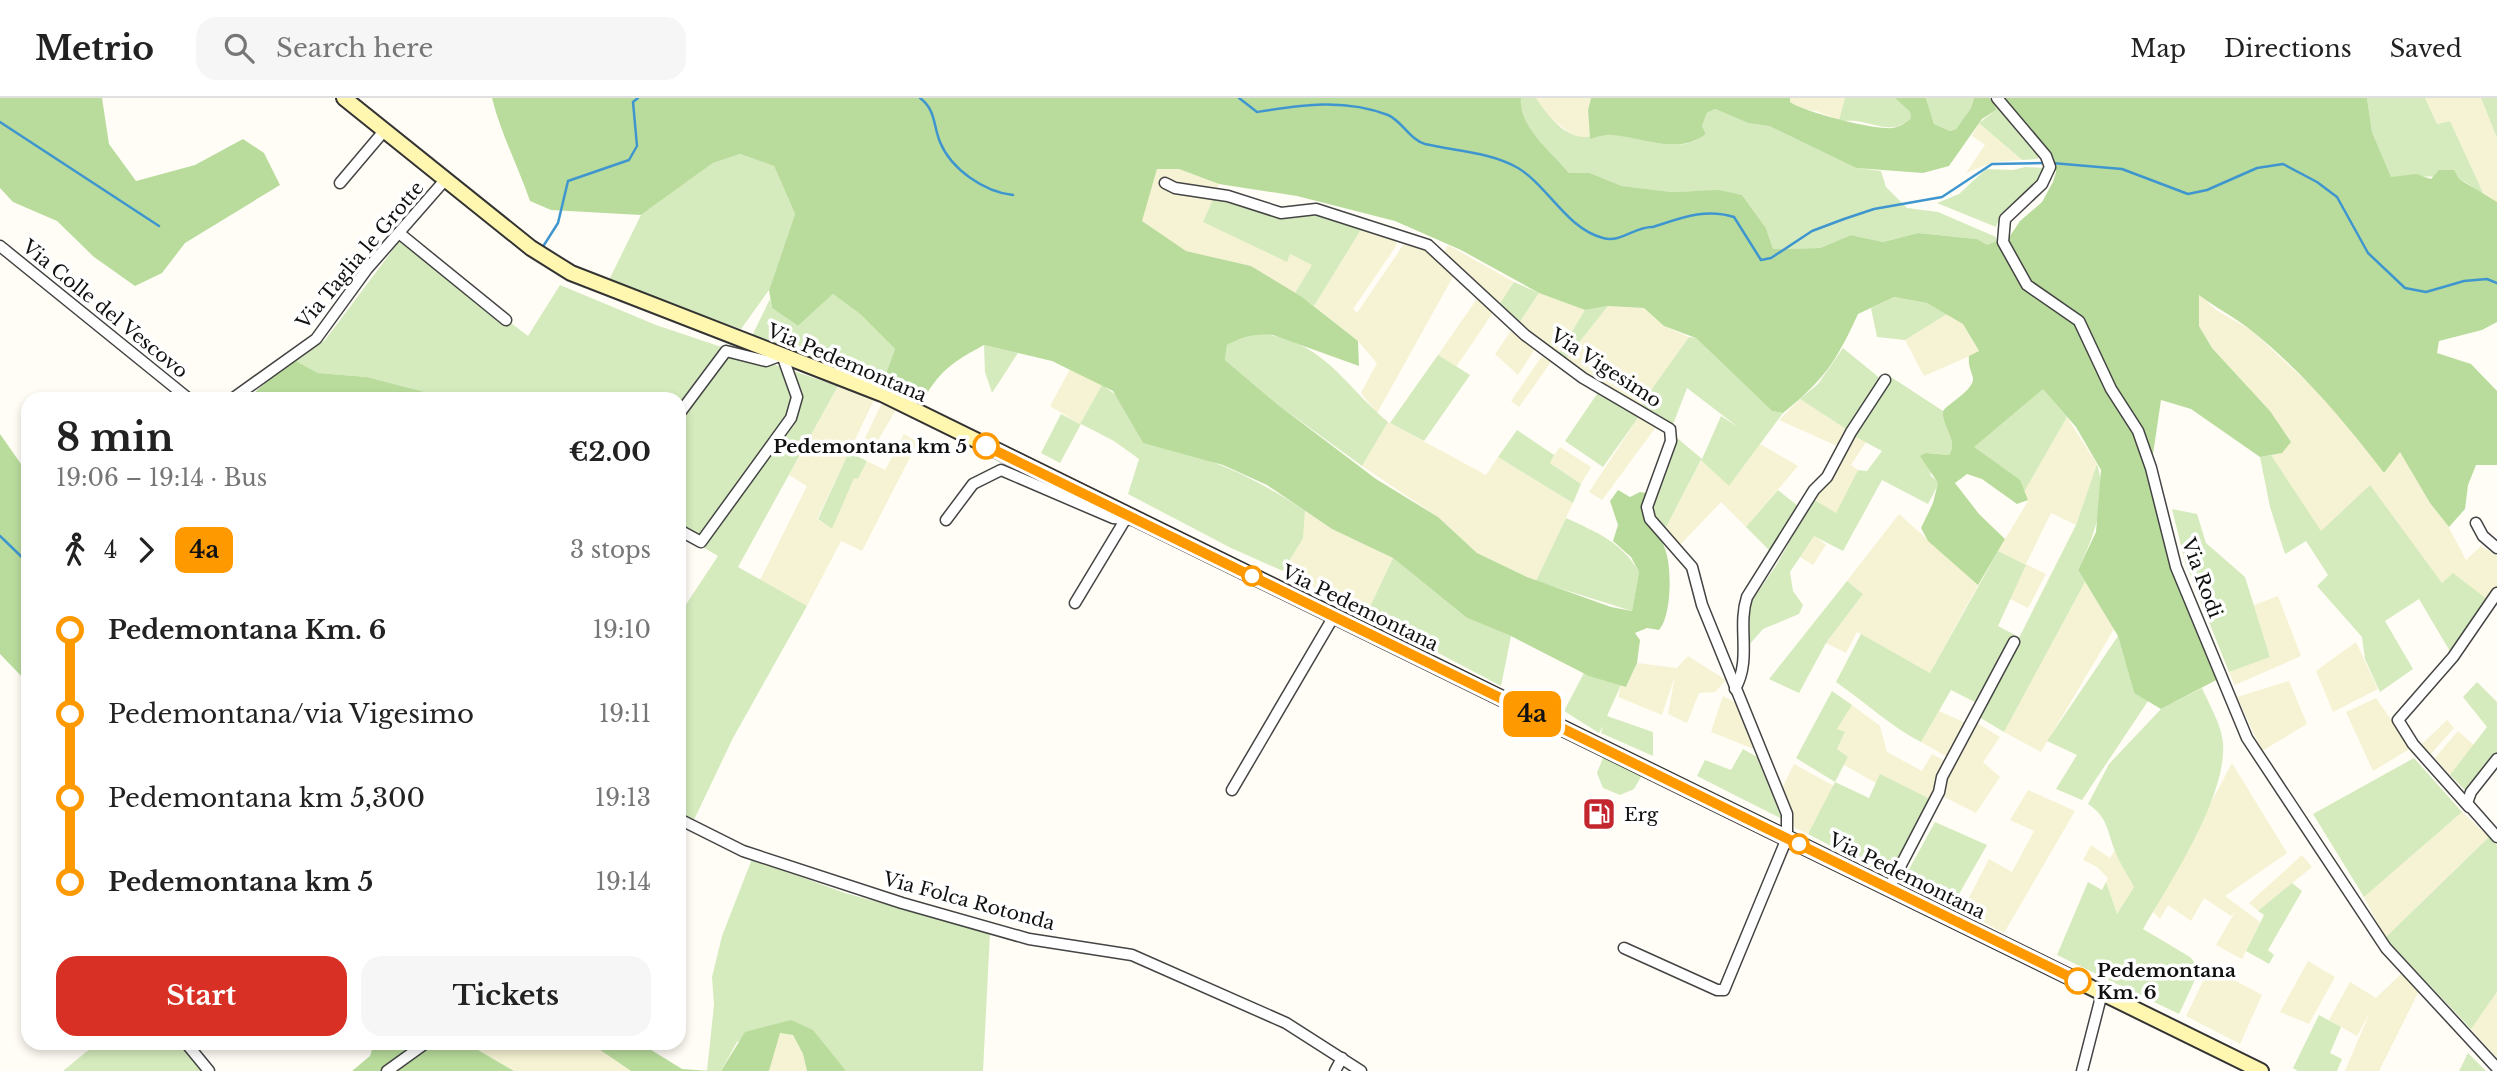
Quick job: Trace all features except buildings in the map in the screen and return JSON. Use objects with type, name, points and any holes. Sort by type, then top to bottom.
[{"type":"street","name":"Via Pedemontana","points":[[344,98],[531,248],[571,273],[882,394],[1131,520],[1334,616],[2262,1071]]},
{"type":"street","name":"Via Rodi","points":[[1997,98],[2039,148],[2050,167],[2042,184],[2005,219],[2002,234],[2006,249],[2027,285],[2079,321],[2111,389],[2138,431],[2151,468],[2176,567],[2247,738],[2386,948],[2497,1068]]},
{"type":"street","points":[[340,183],[384,131]]},
{"type":"street","name":"Via Taglia le Grotte","points":[[242,392],[316,339],[399,233],[445,180]]},
{"type":"street","name":"Via Vigesimo","points":[[1165,183],[1175,188],[1228,195],[1281,213],[1316,209],[1428,245],[1525,335],[1583,378],[1670,429],[1671,441],[1647,507],[1650,519],[1692,567],[1702,605],[1787,814],[1787,838]]},
{"type":"street","points":[[399,233],[506,320]]},
{"type":"street","name":"Via Colle del Vescovo","points":[[0,246],[180,392]]},
{"type":"street","points":[[686,404],[724,352],[763,361],[782,355],[797,397],[793,414],[701,542],[686,534]]},
{"type":"street","points":[[1735,689],[1741,678],[1744,656],[1742,611],[1747,597],[1814,490],[1827,477],[1851,432],[1885,380]]},
{"type":"street","points":[[946,520],[973,484],[1001,470],[1131,520],[1074,603]]},
{"type":"street","points":[[2476,523],[2483,536],[2497,548]]},
{"type":"street","points":[[2497,593],[2453,657],[2398,720],[2413,744],[2497,837]]},
{"type":"street","points":[[1232,790],[1334,616]]},
{"type":"street","points":[[1889,888],[1939,792],[1942,777],[2014,642]]},
{"type":"street","points":[[2469,807],[2470,792],[2497,759]]},
{"type":"street","name":"Via Folca Rotonda","points":[[686,822],[743,851],[902,903],[1029,939],[1132,956],[1286,1023],[1361,1071]]},
{"type":"street","points":[[1625,948],[1717,990],[1724,990],[1728,986],[1787,838]]},
{"type":"street","points":[[2082,1071],[2102,993]]},
{"type":"street","points":[[192,1050],[209,1071]]},
{"type":"street","points":[[387,1071],[416,1050]]},
{"type":"street","points":[[1335,1071],[1342,1058]]},
{"type":"shaded area","points":[[1536,98],[1591,98],[1588,110],[1590,139],[1571,134],[1546,114]]},
{"type":"shaded area","points":[[1790,98],[1845,98],[1839,120],[1816,111],[1800,109],[1790,102]]},
{"type":"shaded area","points":[[2425,98],[2481,98],[2497,138],[2497,202],[2485,197],[2450,121],[2437,124]]},
{"type":"shaded area","points":[[1979,123],[2022,160],[1994,162],[1966,173],[1985,145],[1972,136]]},
{"type":"shaded area","points":[[1157,169],[1179,169],[1219,184],[1204,222],[1287,261],[1290,254],[1313,265],[1295,293],[1251,266],[1186,251],[1141,221]]},
{"type":"shaded area","points":[[1362,228],[1397,240],[1396,246],[1353,309],[1357,313],[1406,241],[1424,249],[1454,275],[1377,413],[1361,393],[1377,363],[1358,341],[1314,306]]},
{"type":"shaded area","points":[[1448,245],[1514,282],[1499,305],[1443,254]]},
{"type":"shaded area","points":[[1539,293],[1585,310],[1557,356],[1517,326]]},
{"type":"shaded area","points":[[2199,294],[2216,310],[2251,330],[2332,405],[2384,473],[2400,451],[2430,503],[2448,526],[2466,560],[2481,546],[2497,556],[2497,588],[2488,600],[2442,583],[2370,486],[2321,532],[2271,455],[2282,453],[2270,411],[2212,348],[2199,326]]},
{"type":"shaded area","points":[[1479,296],[1494,311],[1456,367],[1438,355]]},
{"type":"shaded area","points":[[1608,306],[1644,308],[1664,326],[1689,337],[1639,407],[1565,360]]},
{"type":"shaded area","points":[[1947,314],[1963,324],[1979,352],[1924,376],[1905,340]]},
{"type":"shaded area","points":[[1511,331],[1535,349],[1518,375],[1495,354]]},
{"type":"shaded area","points":[[1542,356],[1551,362],[1519,407],[1511,401]]},
{"type":"shaded area","points":[[1070,369],[1102,385],[1080,424],[1050,406]]},
{"type":"shaded area","points":[[838,386],[875,398],[817,519],[832,529],[854,477],[858,479],[867,461],[885,470],[904,434],[918,442],[862,551],[841,541],[807,606],[760,580],[807,486],[789,475]]},
{"type":"shaded area","points":[[1800,399],[1846,429],[1837,446],[1779,420]]},
{"type":"shaded area","points":[[883,401],[898,406],[876,444],[865,438]]},
{"type":"shaded area","points":[[1640,415],[1656,427],[1602,500],[1589,492]]},
{"type":"shaded area","points":[[2067,417],[2097,464],[2076,525],[2051,513],[2026,564],[2046,574],[2028,608],[2010,599],[2026,565],[1998,551],[2028,501],[2024,492]]},
{"type":"shaded area","points":[[1388,422],[1486,475],[1498,457],[1573,503],[1536,581],[1477,553],[1438,517],[1362,466]]},
{"type":"shaded area","points":[[1854,436],[1866,442],[1851,465],[1858,470],[1836,514],[1813,499]]},
{"type":"shaded area","points":[[1760,444],[1798,466],[1746,527],[1721,502],[1678,547],[1664,531],[1702,459],[1729,486]]},
{"type":"shaded area","points":[[1560,447],[1591,467],[1581,484],[1549,462]]},
{"type":"shaded area","points":[[1305,511],[1332,529],[1393,558],[1366,615],[1283,571],[1302,538]]},
{"type":"shaded area","points":[[1899,514],[1978,585],[1930,673],[1857,632],[1846,653],[1826,643],[1863,594],[1847,581]]},
{"type":"shaded area","points":[[1814,535],[1826,545],[1813,565],[1800,557]]},
{"type":"shaded area","points":[[2085,582],[2114,629],[2041,752],[2004,732]]},
{"type":"shaded area","points":[[2278,596],[2301,656],[2235,685],[2229,672],[2270,657],[2254,605]]},
{"type":"shaded area","points":[[2356,642],[2378,689],[2333,712],[2316,671]]},
{"type":"shaded area","points":[[1688,656],[1726,680],[1715,692],[1699,693],[1687,723],[1668,714],[1675,676],[1662,715],[1618,697],[1621,685],[1627,686],[1637,663],[1677,668]]},
{"type":"shaded area","points":[[2289,681],[2307,724],[2262,751],[2237,697]]},
{"type":"shaded area","points":[[1723,696],[1738,704],[1756,750],[1711,732]]},
{"type":"shaded area","points":[[2376,698],[2411,748],[2373,771],[2346,712]]},
{"type":"shaded area","points":[[1852,705],[1880,726],[1887,752],[1922,771],[1932,754],[1945,761],[1932,800],[1881,775],[1876,783],[1844,765],[1848,757],[1837,749],[1845,733],[1837,729]]},
{"type":"shaded area","points":[[1939,711],[1966,723],[1949,758],[1921,742]]},
{"type":"shaded area","points":[[2447,720],[2454,728],[2430,755],[2422,744]]},
{"type":"shaded area","points":[[1977,723],[2000,737],[1983,762],[2000,777],[1976,813],[1942,796],[1947,780]]},
{"type":"shaded area","points":[[2458,731],[2474,745],[2450,775],[2435,758]]},
{"type":"shaded area","points":[[2232,763],[2287,853],[2225,896],[2260,922],[2242,959],[2216,945],[2235,912],[2231,916],[2204,898],[2191,921],[2168,905],[2160,919],[2153,912]]},
{"type":"shaded area","points":[[1794,764],[1834,786],[1808,834],[1795,828],[1783,795],[1783,786]]},
{"type":"shaded area","points":[[2028,790],[2075,811],[2004,933],[1962,911],[1989,859],[2012,872],[2034,831],[2010,820]]},
{"type":"shaded area","points":[[2462,812],[2489,837],[2385,938],[2364,897]]},
{"type":"shaded area","points":[[2091,845],[2110,858],[2115,850],[2134,887],[2117,914],[2106,882],[2108,878],[2097,867],[2083,860]]},
{"type":"shaded area","points":[[2302,855],[2312,867],[2258,911],[2249,903]]},
{"type":"shaded area","points":[[2308,961],[2335,977],[2309,1024],[2280,1012]]},
{"type":"shaded area","points":[[2210,967],[2262,995],[2240,1044],[2186,1016]]},
{"type":"shaded area","points":[[2402,973],[2419,991],[2379,1071],[2345,1071],[2370,1012],[2357,1036],[2329,1020],[2350,982],[2376,998]]},
{"type":"shaded area","points":[[2497,992],[2497,1058],[2471,1029]]},
{"type":"shaded area","points":[[779,1033],[793,1035],[803,1054],[807,1071],[769,1071]]},
{"type":"shaded area","points":[[478,1050],[600,1050],[631,1071],[514,1071]]},
{"type":"green space","points":[[0,98],[102,98],[109,144],[136,181],[195,165],[243,139],[264,153],[280,185],[185,243],[162,273],[135,286],[94,257],[57,221],[13,202],[0,188]]},
{"type":"green space","points":[[492,98],[1521,98],[1522,109],[1530,129],[1569,173],[1590,173],[1622,186],[1672,192],[1719,190],[1742,195],[1766,228],[1773,249],[1820,248],[1851,235],[1883,242],[1918,233],[1977,239],[1987,245],[2010,236],[2020,221],[2042,202],[2056,172],[2054,160],[2003,98],[2367,98],[2372,132],[2391,177],[2416,174],[2431,179],[2439,170],[2454,170],[2459,179],[2497,202],[2497,322],[2482,330],[2439,341],[2437,353],[2471,364],[2497,391],[2497,465],[2476,465],[2468,485],[2465,509],[2449,527],[2430,503],[2400,452],[2384,473],[2338,416],[2289,364],[2246,326],[2199,295],[2199,326],[2212,348],[2270,411],[2291,442],[2282,453],[2260,457],[2191,409],[2161,400],[2151,468],[2176,567],[2222,677],[2161,709],[2134,693],[2118,636],[2078,570],[2096,532],[2101,470],[2076,427],[2043,389],[1974,447],[2020,480],[2028,500],[2017,504],[1982,479],[1967,474],[1955,483],[1979,514],[2005,539],[1978,585],[1928,541],[1921,528],[1933,503],[1938,483],[1920,456],[1926,453],[1949,455],[1952,444],[1944,423],[1943,411],[1970,387],[1973,378],[1969,356],[1979,351],[1963,324],[1927,303],[1894,297],[1858,314],[1828,369],[1783,413],[1772,411],[1696,338],[1664,326],[1644,308],[1608,306],[1585,310],[1539,293],[1461,250],[1395,221],[1297,196],[1219,184],[1179,169],[1157,169],[1142,221],[1186,251],[1251,266],[1302,297],[1358,341],[1359,366],[1267,334],[1238,339],[1227,345],[1225,360],[1277,404],[1376,479],[1438,517],[1477,553],[1527,577],[1611,607],[1632,611],[1639,572],[1631,557],[1613,541],[1618,525],[1610,501],[1618,490],[1630,497],[1640,492],[1646,493],[1647,518],[1661,540],[1667,557],[1670,578],[1668,603],[1659,630],[1647,628],[1635,633],[1640,640],[1637,663],[1626,687],[1589,676],[1511,636],[1467,618],[1393,558],[1332,529],[1267,485],[1223,465],[1143,443],[1113,391],[1052,361],[984,345],[952,365],[937,379],[917,412],[881,387],[895,349],[860,314],[833,294],[798,326],[772,308],[769,290],[795,214],[774,166],[740,154],[713,163],[641,215],[551,210],[530,201]]},
{"type":"green space","points":[[1521,98],[1536,98],[1557,124],[1574,135],[1589,137],[1611,134],[1672,145],[1695,141],[1706,134],[1702,126],[1707,113],[1715,109],[1748,123],[1769,126],[1856,168],[1881,171],[1886,187],[1907,208],[1938,212],[1996,237],[1997,241],[1987,246],[1977,239],[1918,233],[1883,242],[1851,235],[1820,248],[1773,249],[1766,228],[1742,195],[1698,191],[1672,192],[1622,186],[1590,173],[1569,173],[1530,129],[1521,109]]},
{"type":"green space","points":[[1591,98],[1790,98],[1790,102],[1797,106],[1822,115],[1889,128],[1899,126],[1911,118],[1910,112],[1895,98],[1926,98],[1934,124],[1950,131],[1956,129],[1971,108],[1974,98],[1989,98],[1995,103],[1996,110],[1982,119],[1949,166],[1923,173],[1856,168],[1769,126],[1748,123],[1715,109],[1707,113],[1702,126],[1706,134],[1684,144],[1660,144],[1609,135],[1590,139],[1588,110]]},
{"type":"green space","points":[[1845,98],[1895,98],[1910,112],[1911,118],[1891,127],[1839,120]]},
{"type":"green space","points":[[1926,98],[1974,98],[1971,108],[1956,129],[1950,131],[1934,124]]},
{"type":"green space","points":[[2367,98],[2425,98],[2437,124],[2450,121],[2485,197],[2458,179],[2391,178],[2372,132]]},
{"type":"green space","points":[[2481,98],[2497,98],[2497,138]]},
{"type":"green space","points":[[1995,103],[2040,155],[2037,159],[2022,160],[1979,123],[1996,110]]},
{"type":"green space","points":[[740,154],[774,166],[795,214],[769,290],[741,329],[608,282],[641,215],[713,163]]},
{"type":"green space","points":[[2025,167],[2045,168],[2034,185],[2000,218],[1996,227],[1937,203],[1959,194],[1986,169],[2013,170]]},
{"type":"green space","points":[[1214,197],[1325,215],[1362,228],[1314,306],[1295,293],[1312,265],[1290,254],[1287,262],[1203,222]]},
{"type":"green space","points":[[401,239],[528,336],[560,285],[656,325],[838,386],[738,567],[807,606],[733,738],[693,822],[686,818],[686,604],[718,556],[686,537],[686,392],[425,392],[367,377],[318,373],[296,361],[325,340]]},
{"type":"green space","points":[[1514,282],[1539,293],[1517,326],[1499,305]]},
{"type":"green space","points":[[833,294],[860,314],[895,349],[881,387],[752,336],[770,299],[772,308],[798,326]]},
{"type":"green space","points":[[1894,297],[1927,303],[1947,314],[1905,340],[1877,337],[1871,308]]},
{"type":"green space","points":[[1608,306],[1565,360],[1557,356],[1585,310]]},
{"type":"green space","points":[[1258,333],[1281,338],[1316,354],[1388,422],[1362,466],[1277,404],[1225,360],[1227,345],[1242,336]]},
{"type":"green space","points":[[1689,337],[1696,338],[1772,411],[1783,413],[1729,486],[1701,460],[1664,531],[1656,521],[1652,505],[1676,437],[1702,459],[1721,416],[1738,427],[1687,388],[1672,427],[1639,407]]},
{"type":"green space","points":[[984,345],[1018,353],[992,393],[985,372]]},
{"type":"green space","points":[[1843,348],[1882,380],[1846,429],[1800,399],[1818,384]]},
{"type":"green space","points":[[1438,355],[1470,375],[1424,441],[1390,423]]},
{"type":"green space","points":[[296,361],[318,373],[367,377],[425,392],[255,392],[275,374]]},
{"type":"green space","points":[[1891,377],[1943,411],[1952,449],[1949,455],[1927,453],[1931,476],[1939,483],[1928,504],[1882,480],[1843,551],[1814,536],[1790,572],[1793,591],[1803,605],[1799,614],[1763,629],[1750,644],[1747,618],[1751,602],[1777,564],[1813,499],[1836,513],[1858,470],[1867,471],[1882,451],[1854,436]]},
{"type":"green space","points":[[1102,385],[1116,395],[1143,443],[1187,453],[1228,468],[1267,487],[1305,511],[1303,538],[1283,571],[1231,548],[1128,494],[1139,459],[1114,441],[1081,424],[1060,463],[1041,453],[1061,414],[1080,424]]},
{"type":"green space","points":[[2043,388],[2067,417],[2024,492],[1973,447]]},
{"type":"green space","points":[[1599,391],[1640,415],[1603,467],[1565,441]]},
{"type":"green space","points":[[1517,430],[1554,455],[1550,463],[1581,484],[1573,503],[1498,457]]},
{"type":"green space","points":[[0,434],[21,464],[21,676],[0,654]]},
{"type":"green space","points":[[849,452],[867,461],[858,479],[854,478],[832,529],[818,519]]},
{"type":"green space","points":[[2271,455],[2321,531],[2370,485],[2442,583],[2453,573],[2488,600],[2451,653],[2419,599],[2385,621],[2413,669],[2380,692],[2365,659],[2362,637],[2317,586],[2328,575],[2306,541],[2285,554],[2270,507],[2260,457]]},
{"type":"green space","points":[[2097,464],[2101,491],[2098,518],[2078,570],[2085,582],[2004,732],[1979,717],[2076,525]]},
{"type":"green space","points":[[1778,490],[1799,507],[1772,553],[1746,527]]},
{"type":"green space","points":[[2172,509],[2197,514],[2206,543],[2245,577],[2270,657],[2229,672],[2185,562]]},
{"type":"green space","points":[[1566,518],[1616,545],[1632,562],[1639,572],[1632,611],[1536,581]]},
{"type":"green space","points":[[1998,551],[2026,565],[1998,626],[2015,635],[1979,704],[1951,690],[1921,742],[1836,682],[1861,634],[1930,673]]},
{"type":"green space","points":[[1393,558],[1467,618],[1511,636],[1501,686],[1366,615]]},
{"type":"green space","points":[[1847,581],[1863,594],[1826,643],[1799,693],[1769,679]]},
{"type":"green space","points":[[2118,636],[2134,693],[2148,701],[2082,800],[2056,789],[2077,755],[2047,741]]},
{"type":"green space","points":[[1584,673],[1621,685],[1607,716],[1653,732],[1653,756],[1601,733],[1603,726],[1599,733],[1564,711]]},
{"type":"green space","points":[[2477,682],[2497,702],[2497,756],[2468,793],[2450,775],[2487,727],[2463,697]]},
{"type":"green space","points":[[2202,688],[2222,736],[2222,765],[2207,813],[2195,839],[2143,929],[2190,957],[2200,969],[2179,1014],[2057,955],[2088,882],[2102,890],[2106,882],[2117,914],[2134,887],[2117,856],[2103,819],[2088,804],[2109,764],[2161,709]]},
{"type":"green space","points":[[1832,691],[1852,705],[1837,729],[1845,732],[1837,749],[1848,757],[1835,782],[1796,758]]},
{"type":"green space","points":[[1743,749],[1757,757],[1782,819],[1697,776],[1705,760],[1731,770]]},
{"type":"green space","points":[[1604,755],[1642,775],[1634,789],[1620,795],[1603,788],[1597,773]]},
{"type":"green space","points":[[2414,758],[2462,812],[2364,897],[2313,814]]},
{"type":"green space","points":[[1880,774],[1932,800],[1890,877],[1808,834],[1835,782],[1869,798]]},
{"type":"green space","points":[[1935,822],[1987,845],[1951,908],[1901,884]]},
{"type":"green space","points":[[2489,837],[2497,845],[2497,992],[2471,1029],[2385,938]]},
{"type":"green space","points":[[752,859],[845,893],[990,933],[983,1071],[846,1071],[791,1020],[737,1042],[721,1071],[707,1071],[714,1005],[712,977],[722,936]]},
{"type":"green space","points":[[2292,883],[2302,891],[2268,950],[2274,955],[2269,964],[2246,951],[2264,915],[2258,911]]},
{"type":"green space","points":[[2319,1015],[2341,1027],[2330,1053],[2342,1059],[2337,1071],[2298,1071],[2293,1068]]},
{"type":"green space","points":[[791,1020],[813,1030],[846,1071],[807,1071],[803,1054],[793,1035],[780,1033],[769,1071],[721,1071],[745,1032]]},
{"type":"green space","points":[[88,1050],[185,1050],[202,1071],[63,1071]]},
{"type":"green space","points":[[372,1050],[478,1050],[514,1071],[352,1071],[370,1056]]},
{"type":"green space","points":[[600,1050],[651,1050],[682,1069],[711,1071],[631,1071]]},
{"type":"green space","points":[[2468,1053],[2486,1071],[2459,1071]]},
{"type":"waterway","points":[[544,245],[558,223],[568,181],[629,160],[637,146],[633,102],[638,98]]},
{"type":"waterway","points":[[920,98],[932,113],[945,152],[960,170],[980,184],[1013,195]]},
{"type":"waterway","points":[[1239,98],[1257,112],[1322,104],[1355,106],[1388,115],[1420,142],[1484,155],[1518,168],[1539,185],[1568,217],[1590,233],[1603,238],[1616,238],[1693,215],[1723,214],[1734,217],[1761,260],[1771,258],[1812,231],[1844,219],[1874,209],[1942,197],[1992,164],[2045,163]]},
{"type":"waterway","points":[[0,122],[159,226]]},
{"type":"waterway","points":[[2052,163],[2122,169],[2188,194],[2207,190],[2257,168],[2283,164],[2317,182],[2337,197],[2368,253],[2405,288],[2426,292],[2464,281],[2487,279],[2497,283]]},
{"type":"waterway","points":[[0,536],[21,556]]},
{"type":"bus line","name":"4a","points":[[986,446],[2078,981]]},
{"type":"place","name":"Pedemontana km 5","points":[[986,446]]},
{"type":"place","name":"Erg","points":[[1599,814]]},
{"type":"place","name":"Pedemontana Km. 6","points":[[2078,981]]}]
